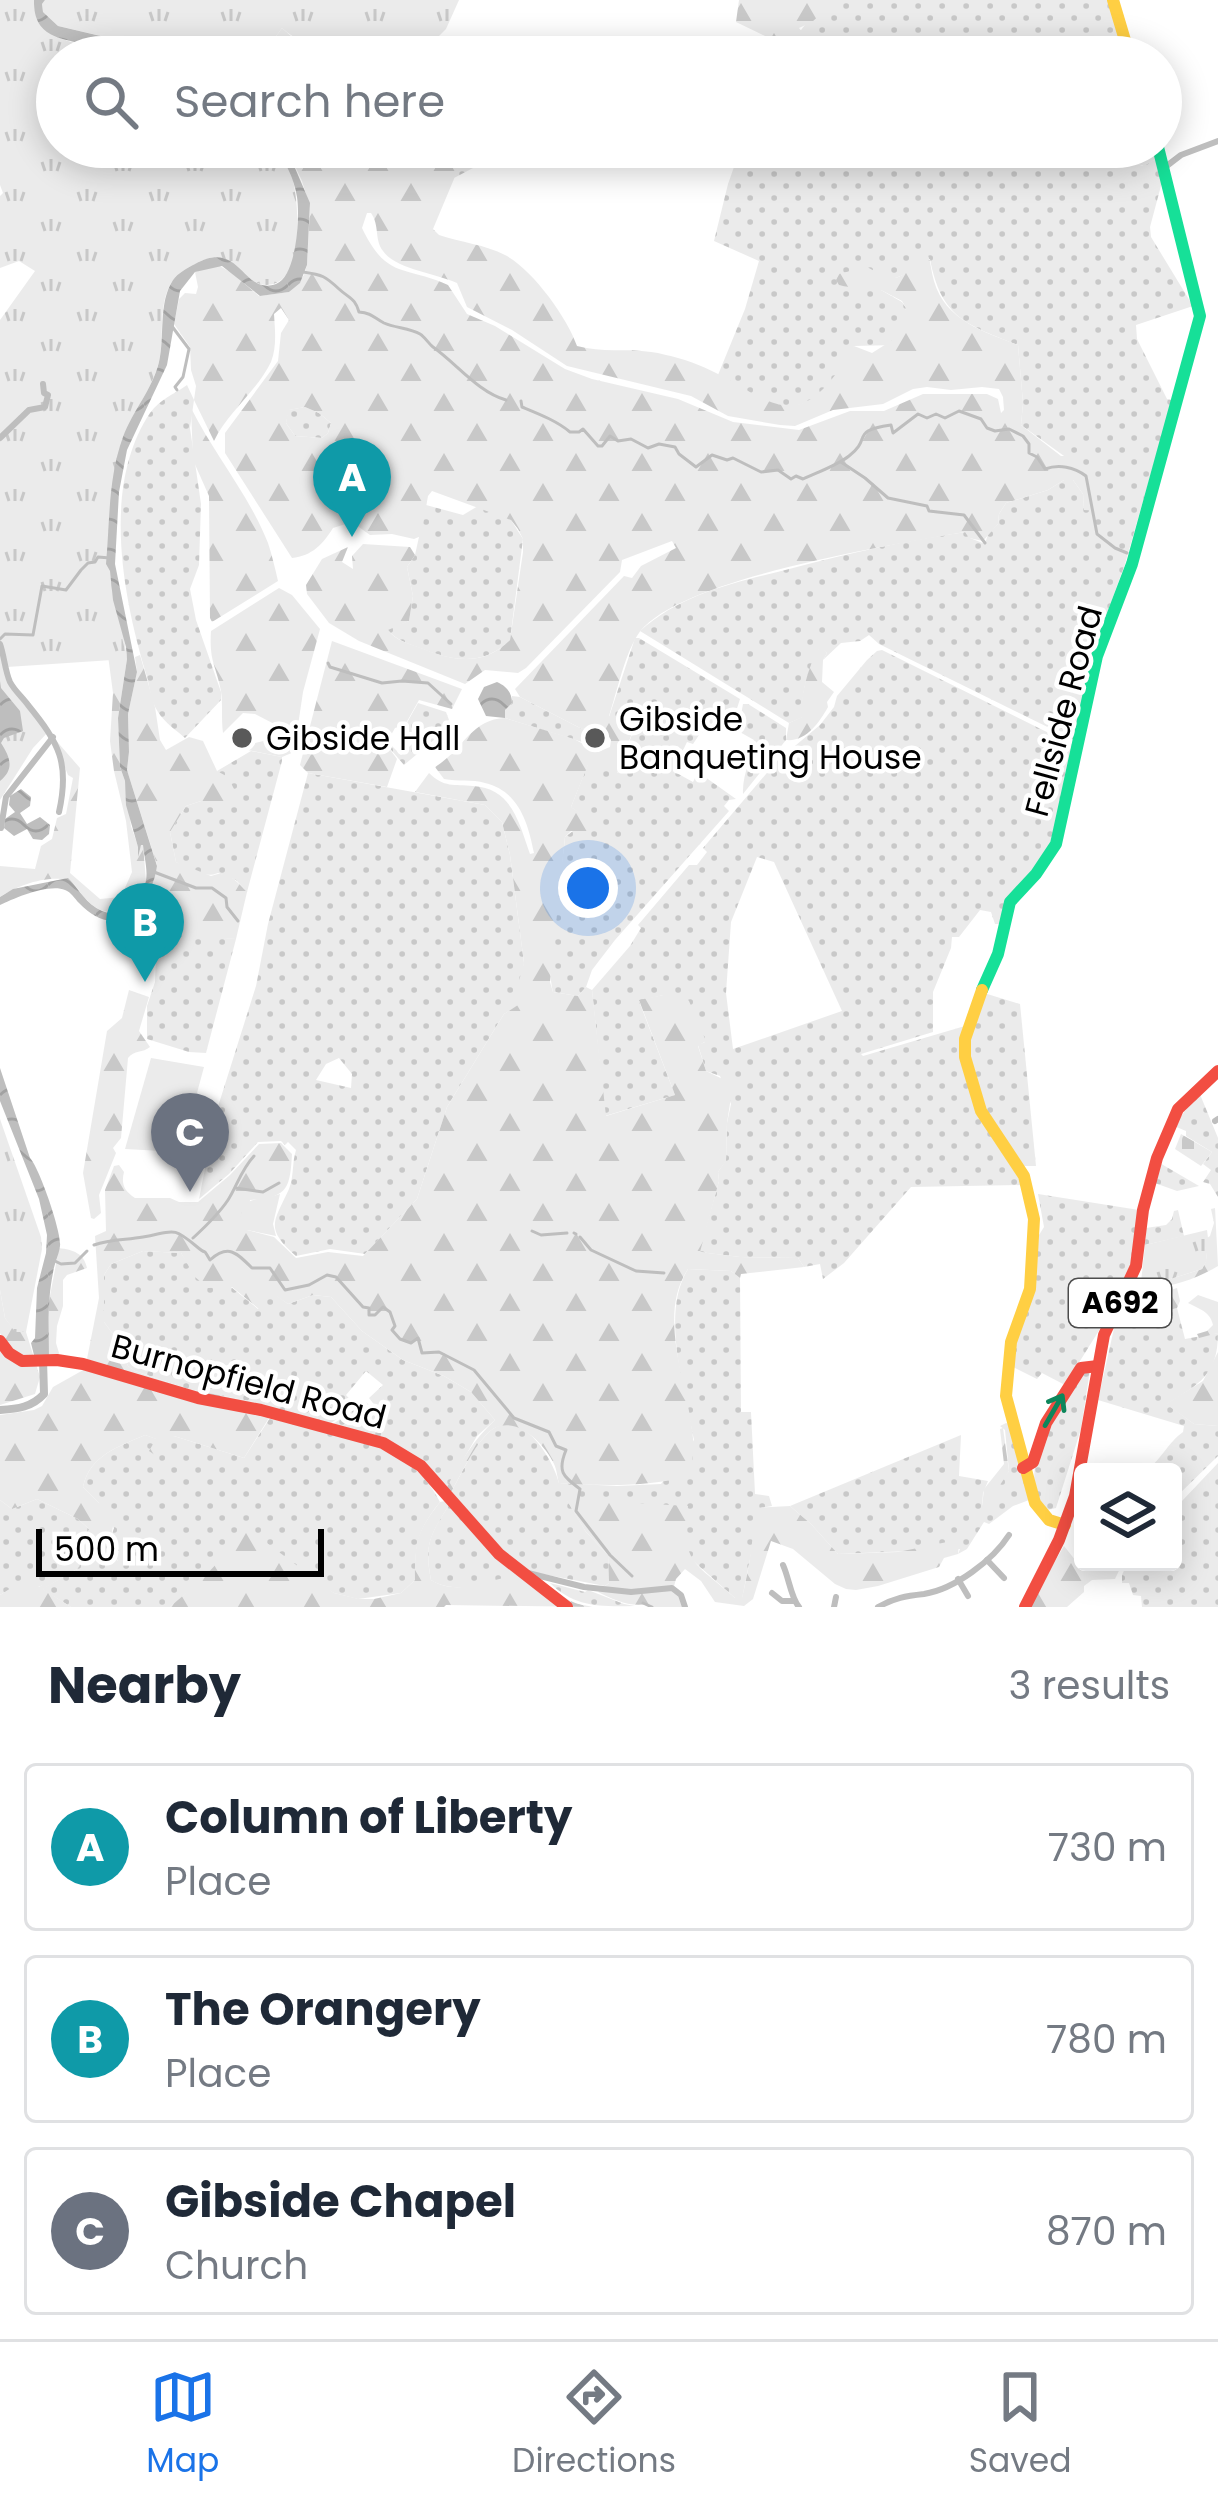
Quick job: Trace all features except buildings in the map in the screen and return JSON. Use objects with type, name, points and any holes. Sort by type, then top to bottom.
[{"type":"main road","points":[[1113,0],[1124,36]]},
{"type":"main road","name":"Fellside Road","points":[[1065,1526],[1048,1520],[1038,1509],[1023,1468],[1005,1384],[1011,1342],[1030,1288],[1034,1210],[1024,1176],[981,1111],[965,1057],[965,1040],[1001,942],[1010,902],[1056,844],[1097,656],[1132,563],[1194,344],[1197,297],[1164,168]]},
{"type":"main road","name":"A692","points":[[1025,1607],[1065,1526],[1082,1465],[1104,1335],[1133,1274],[1146,1195],[1172,1122],[1185,1101],[1218,1070]]},
{"type":"main road","name":"Burnopfield Road","points":[[0,1341],[22,1361],[57,1360],[100,1369],[382,1443],[422,1466],[514,1567],[567,1607]]},
{"type":"main road","points":[[1023,1468],[1034,1460],[1046,1423],[1076,1374],[1082,1366],[1098,1366]]},
{"type":"street","points":[[1182,155],[1218,141]]},
{"type":"street","points":[[0,438],[29,410],[45,407],[48,395],[43,384]]},
{"type":"street","points":[[0,644],[9,681],[53,737],[64,766],[59,812]]},
{"type":"street","points":[[1,828],[6,797],[53,737]]},
{"type":"street","points":[[878,1607],[902,1596],[925,1594],[974,1572],[1004,1537]]},
{"type":"street","points":[[986,1560],[1004,1578]]},
{"type":"street","points":[[772,1596],[797,1604],[783,1564]]},
{"type":"street","points":[[514,1567],[584,1587],[632,1592],[672,1588],[686,1607]]},
{"type":"street","points":[[958,1579],[969,1597]]},
{"type":"green space","points":[[0,0],[34,0],[43,26],[57,36],[36,36],[36,168],[289,168],[297,231],[292,264],[276,283],[256,282],[231,263],[209,258],[180,273],[168,289],[159,362],[123,436],[114,475],[106,564],[127,659],[7,667],[9,681],[49,731],[0,800],[0,320],[35,271],[19,261],[0,268]]},
{"type":"green space","points":[[45,0],[459,0],[439,36],[294,36],[282,28],[276,36],[100,36],[58,26],[43,12]]},
{"type":"green space","points":[[739,0],[836,0],[799,28],[803,36],[765,36],[736,22]]},
{"type":"green space","points":[[829,0],[1110,0],[1120,36],[797,36]]},
{"type":"green space","points":[[296,168],[459,168],[433,229],[515,262],[547,295],[577,346],[678,358],[774,403],[792,406],[811,399],[831,380],[854,346],[872,353],[891,341],[906,308],[881,290],[839,285],[838,274],[867,267],[895,278],[927,252],[947,306],[967,323],[1018,345],[1021,425],[1061,456],[1075,456],[1094,476],[1099,511],[1084,510],[1083,494],[1073,480],[1064,480],[1006,503],[998,524],[983,541],[965,532],[880,547],[783,568],[691,598],[657,616],[637,636],[628,654],[609,716],[635,725],[617,774],[588,765],[571,807],[586,817],[590,831],[571,831],[565,837],[550,982],[553,992],[578,996],[586,987],[592,990],[606,1116],[675,1095],[639,1000],[683,994],[706,1041],[698,1046],[706,1071],[733,1084],[726,1161],[718,1172],[700,1252],[798,1258],[804,1267],[741,1274],[740,1278],[731,1271],[688,1269],[679,1288],[674,1330],[693,1438],[691,1476],[625,1485],[559,1483],[542,1446],[525,1431],[505,1425],[481,1441],[450,1494],[446,1489],[462,1461],[495,1420],[471,1392],[403,1360],[362,1331],[331,1297],[313,1295],[288,1304],[272,1293],[259,1309],[232,1287],[208,1288],[181,1253],[143,1251],[111,1264],[104,1275],[104,1322],[128,1366],[188,1389],[274,1410],[244,1458],[174,1436],[158,1457],[149,1451],[156,1439],[145,1435],[107,1453],[92,1467],[83,1487],[99,1503],[116,1510],[111,1537],[124,1559],[119,1561],[100,1542],[77,1569],[43,1589],[71,1607],[0,1607],[0,1595],[11,1588],[31,1582],[39,1587],[64,1570],[82,1549],[89,1529],[37,1499],[12,1509],[0,1500],[0,1415],[42,1406],[53,1387],[85,1369],[99,1298],[95,1236],[106,1231],[105,1190],[114,1166],[124,1172],[124,1187],[135,1198],[198,1202],[259,1144],[281,1143],[292,1154],[288,1183],[279,1194],[250,1200],[247,1230],[274,1237],[296,1258],[328,1252],[363,1256],[417,1199],[447,1107],[504,1014],[518,1005],[515,995],[524,963],[502,822],[485,805],[415,792],[429,773],[445,783],[497,793],[512,809],[530,854],[534,853],[525,820],[506,793],[480,782],[444,779],[435,767],[483,724],[505,718],[574,739],[598,752],[610,747],[606,732],[596,727],[582,729],[520,697],[515,689],[624,576],[632,578],[641,566],[676,548],[672,541],[622,560],[620,572],[518,673],[485,670],[465,684],[359,641],[329,623],[307,594],[306,585],[322,559],[348,547],[342,562],[353,569],[352,556],[363,544],[410,547],[415,555],[407,567],[413,596],[409,621],[388,630],[403,641],[445,656],[467,659],[489,654],[510,640],[523,539],[511,520],[432,491],[421,536],[370,535],[352,522],[333,528],[316,548],[292,558],[225,453],[225,433],[278,361],[281,333],[289,320],[281,308],[274,314],[271,362],[214,441],[194,400],[190,347],[174,324],[179,299],[185,293],[196,294],[195,272],[218,265],[259,296],[289,292],[307,265],[310,207]],"holes":[[[371,213],[380,246],[389,257],[457,283],[467,307],[567,366],[691,396],[728,416],[780,425],[795,426],[833,410],[883,404],[927,387],[999,389],[1004,410],[1001,413],[998,399],[987,394],[923,394],[884,411],[850,411],[799,430],[733,422],[678,399],[592,379],[565,369],[467,314],[448,285],[389,264],[362,228]],[[305,407],[331,423],[322,438],[295,436],[286,423],[289,410]]]},
{"type":"green space","points":[[734,168],[1158,168],[1162,182],[1151,237],[1193,306],[1136,325],[1137,339],[1167,399],[1172,400],[1125,564],[1099,635],[1074,740],[869,635],[841,643],[823,660],[827,653],[818,650],[806,683],[803,717],[789,723],[640,631],[693,598],[814,562],[966,532],[985,544],[1006,503],[1064,480],[1073,480],[1083,494],[1084,509],[1092,510],[1071,461],[1021,425],[1018,345],[959,317],[941,295],[930,259],[902,276],[886,279],[881,290],[906,308],[895,345],[854,346],[844,389],[804,403],[779,405],[718,375],[759,261],[714,241]]},
{"type":"green space","points":[[187,385],[194,400],[190,428],[201,504],[199,565],[190,589],[221,700],[185,738],[161,716],[151,695],[124,578],[121,508],[125,474],[150,413]]},
{"type":"green space","points":[[305,407],[331,423],[322,438],[295,436],[286,423],[288,410]]},
{"type":"green space","points":[[191,408],[260,525],[278,581],[212,622],[209,496],[193,460]]},
{"type":"green space","points":[[130,422],[108,519],[127,659],[118,718],[120,767],[131,826],[139,849],[143,845],[146,881],[128,905],[113,912],[96,907],[66,880],[32,882],[0,897],[0,866],[35,869],[41,846],[52,839],[57,818],[66,814],[73,778],[53,737],[80,768],[70,873],[100,899],[121,897],[132,872],[110,741],[113,693],[105,633],[0,543]]},
{"type":"green space","points":[[426,505],[463,515],[478,506],[511,520],[523,539],[510,640],[500,649],[478,658],[444,656],[402,641],[387,629],[409,621],[413,596],[407,567],[415,555]]},
{"type":"green space","points":[[279,588],[292,595],[320,629],[303,692],[294,752],[282,757],[248,750],[255,743],[280,737],[282,728],[255,714],[243,713],[223,733],[211,641],[211,631]]},
{"type":"green space","points":[[635,638],[740,699],[731,727],[715,719],[707,733],[701,732],[693,744],[687,742],[673,771],[693,782],[698,772],[736,799],[729,800],[724,806],[729,811],[615,940],[578,996],[553,992],[552,939],[565,837],[573,831],[579,813],[571,807],[588,764],[618,773],[635,726],[609,717]]},
{"type":"green space","points":[[332,641],[462,689],[452,709],[419,700],[405,725],[395,728],[386,744],[397,759],[387,787],[308,773],[300,765]]},
{"type":"green space","points":[[822,647],[827,653],[822,682],[834,692],[811,730],[786,740],[789,723],[802,717],[805,682]]},
{"type":"green space","points":[[877,651],[1073,745],[1049,849],[1000,924],[995,924],[991,912],[980,910],[959,937],[952,937],[933,992],[933,1032],[861,1054],[965,1026],[977,1114],[1023,1185],[911,1187],[844,1263],[823,1279],[820,1264],[804,1267],[798,1258],[699,1252],[718,1172],[726,1160],[731,1104],[720,1076],[706,1071],[698,1045],[705,1042],[663,995],[639,1001],[675,1095],[605,1116],[592,990],[630,946],[641,928],[638,925],[689,865],[697,865],[707,852],[703,848],[777,761],[820,725],[837,696]],"holes":[[[757,857],[774,862],[842,1011],[733,1049],[726,993],[731,922]]]},
{"type":"green space","points":[[140,655],[166,750],[189,737],[203,741],[217,771],[228,777],[237,795],[232,803],[201,801],[186,806],[170,832],[176,862],[211,876],[227,875],[247,892],[236,939],[167,936],[152,967],[136,965],[135,944],[129,938],[119,942],[109,933],[113,923],[143,901],[157,865],[127,770],[128,714],[137,672],[135,657]]},
{"type":"green space","points":[[512,696],[588,728],[582,742],[505,718]]},
{"type":"green space","points":[[418,703],[446,712],[449,720],[441,734],[404,765],[386,744],[401,755],[414,742],[404,728]]},
{"type":"green space","points":[[743,704],[786,728],[786,740],[743,794],[754,740],[738,731]]},
{"type":"green space","points":[[251,751],[282,757],[282,761],[247,892],[236,880],[218,873],[202,874],[176,862],[170,832],[186,806],[201,801],[217,771]]},
{"type":"green space","points":[[308,773],[485,805],[502,822],[524,963],[519,1005],[504,1014],[447,1107],[417,1199],[365,1254],[330,1249],[296,1256],[279,1238],[276,1217],[291,1184],[296,1150],[288,1142],[258,1142],[199,1199],[216,1113],[256,986]],"holes":[[[339,1058],[352,1074],[351,1088],[316,1080],[326,1064]]]},
{"type":"green space","points":[[167,936],[236,939],[206,1053],[147,1039],[147,1006],[156,958]]},
{"type":"green space","points":[[129,990],[149,997],[139,1031],[150,1047],[128,1058],[121,1138],[113,1148],[116,1153],[99,1195],[101,1213],[94,1219],[83,1173],[107,1031],[122,1018]]},
{"type":"green space","points":[[984,993],[1020,1004],[1036,1166],[1021,1166],[980,1103],[967,1042]]},
{"type":"green space","points":[[151,1058],[204,1067],[181,1152],[125,1149]]},
{"type":"green space","points":[[1199,1092],[1218,1138],[1218,1197],[1203,1182],[1211,1170],[1203,1164],[1212,1152],[1174,1126]]},
{"type":"green space","points":[[0,1119],[41,1237],[26,1332],[15,1332],[5,1318],[0,1290]]},
{"type":"green space","points":[[1181,1134],[1212,1152],[1201,1166],[1175,1149]]},
{"type":"green space","points":[[1158,1162],[1199,1186],[1177,1191],[1152,1182]]},
{"type":"green space","points":[[280,1194],[273,1224],[276,1236],[239,1226],[243,1205]]},
{"type":"green space","points":[[1038,1194],[1139,1210],[1135,1257],[1113,1308],[1065,1385],[1042,1373],[1037,1379],[1009,1365],[1033,1289],[1044,1227]]},
{"type":"green space","points":[[1215,1208],[1218,1266],[1178,1283],[1136,1285],[1202,1269],[1207,1259],[1204,1240],[1210,1236],[1211,1209]]},
{"type":"green space","points":[[1178,1210],[1184,1236],[1145,1245],[1146,1228],[1166,1225]]},
{"type":"green space","points":[[1207,1230],[1207,1260],[1202,1269],[1161,1282],[1141,1282],[1145,1245]]},
{"type":"green space","points":[[59,1248],[77,1253],[87,1268],[63,1280],[59,1353],[49,1358],[49,1301]]},
{"type":"green space","points":[[143,1251],[181,1253],[187,1262],[258,1309],[272,1292],[288,1304],[313,1295],[331,1297],[362,1331],[403,1360],[471,1392],[495,1420],[477,1436],[446,1489],[417,1458],[399,1447],[333,1424],[366,1402],[376,1407],[369,1398],[383,1385],[366,1371],[346,1395],[355,1405],[330,1424],[135,1371],[104,1322],[104,1275],[111,1264]]},
{"type":"green space","points":[[688,1269],[731,1271],[740,1278],[741,1412],[751,1412],[755,1494],[769,1496],[772,1506],[754,1509],[754,1539],[742,1599],[691,1559],[683,1542],[687,1507],[567,1500],[586,1532],[608,1555],[609,1583],[532,1572],[507,1555],[450,1494],[486,1435],[510,1424],[532,1436],[559,1483],[661,1484],[694,1440],[675,1330],[680,1287]]},
{"type":"green space","points":[[1177,1288],[1177,1308],[1115,1324],[1126,1304]]},
{"type":"green space","points":[[0,1290],[5,1318],[15,1331],[26,1332],[40,1377],[35,1394],[0,1405],[3,1339]]},
{"type":"green space","points":[[1198,1295],[1218,1302],[1218,1333],[1199,1338],[1197,1334],[1213,1325],[1207,1313],[1188,1303]]},
{"type":"green space","points":[[1177,1308],[1185,1339],[1218,1333],[1210,1369],[1167,1404],[1194,1424],[1218,1426],[1218,1456],[1182,1491],[1182,1463],[1155,1463],[1184,1426],[1098,1400],[1115,1324]]},
{"type":"green space","points":[[1218,1352],[1218,1426],[1194,1424],[1166,1404],[1203,1381]]},
{"type":"green space","points":[[1083,1369],[1090,1370],[1081,1429],[1056,1508],[1048,1510],[1037,1496],[1037,1459],[1053,1419]]},
{"type":"green space","points":[[270,1418],[366,1442],[409,1464],[426,1480],[440,1502],[419,1538],[415,1580],[401,1593],[358,1599],[334,1593],[232,1548],[170,1607],[71,1607],[42,1589],[77,1569],[100,1542],[118,1561],[111,1537],[114,1528],[83,1487],[92,1467],[106,1454],[145,1435],[174,1436],[244,1458]]},
{"type":"green space","points":[[1006,1423],[1029,1500],[989,1524],[984,1522],[967,1549],[958,1554],[960,1549],[838,1554],[790,1506],[961,1435],[959,1476],[988,1481],[982,1506],[1009,1471],[1005,1430],[1000,1426]]},
{"type":"green space","points":[[1003,1428],[1009,1471],[982,1507],[984,1489],[1004,1464]]},
{"type":"green space","points":[[1218,1463],[1218,1607],[1142,1607],[1141,1596],[1133,1595],[1129,1583],[1122,1583],[1122,1575],[1124,1571],[1182,1571],[1182,1501]]},
{"type":"green space","points":[[37,1499],[78,1519],[89,1529],[86,1539],[78,1557],[57,1578],[0,1595],[0,1500],[12,1509]]},
{"type":"green space","points":[[566,1499],[688,1506],[689,1551],[700,1568],[735,1598],[742,1598],[745,1587],[754,1508],[790,1506],[838,1554],[898,1552],[952,1541],[959,1544],[958,1554],[944,1558],[939,1567],[856,1590],[835,1584],[793,1549],[771,1541],[753,1599],[744,1606],[715,1602],[701,1581],[685,1569],[673,1590],[684,1607],[634,1605],[598,1592],[609,1583],[608,1555],[586,1532]]},
{"type":"green space","points":[[445,1501],[449,1505],[429,1549],[431,1580],[454,1587],[530,1577],[573,1602],[592,1607],[170,1607],[220,1560],[244,1526],[334,1593],[374,1599],[401,1593],[415,1580],[422,1530]]},
{"type":"green space","points":[[449,1505],[522,1576],[464,1587],[431,1580],[430,1540]]},
{"type":"green space","points":[[1064,1546],[1074,1558],[1074,1571],[1119,1571],[1115,1579],[1092,1580],[1067,1607],[1028,1607]]},
{"type":"green space","points":[[550,1583],[588,1590],[635,1606],[589,1604]]},
{"type":"water","points":[[34,0],[45,0],[43,12],[58,26],[100,36],[53,36],[35,13]]},
{"type":"water","points":[[295,168],[310,203],[307,265],[300,283],[289,292],[260,296],[222,266],[195,272],[180,291],[167,365],[127,450],[115,564],[137,672],[128,714],[127,770],[157,866],[153,883],[129,915],[115,921],[93,915],[58,888],[0,905],[0,897],[13,889],[68,878],[96,908],[116,913],[134,902],[145,884],[143,845],[138,857],[120,767],[118,718],[127,659],[106,564],[118,452],[156,372],[165,299],[175,277],[210,258],[232,262],[265,286],[276,284],[289,270],[297,231],[297,197],[289,171]]},
{"type":"water","points":[[0,681],[20,711],[23,731],[1,743],[10,763],[0,781]]},
{"type":"water","points":[[497,682],[512,699],[505,718],[486,716],[478,699],[484,687]]},
{"type":"water","points":[[21,789],[31,797],[30,806],[20,813],[27,824],[40,817],[50,825],[42,840],[33,839],[27,829],[14,836],[4,828],[5,819],[15,812],[9,805],[10,796]]},
{"type":"water","points":[[0,1068],[60,1239],[50,1294],[49,1358],[35,1359],[31,1343],[47,1235],[39,1199],[0,1101]]},
{"type":"waterway","points":[[303,272],[327,279],[354,301],[359,312],[420,334],[477,384],[506,400]]},
{"type":"waterway","points":[[171,325],[189,349],[177,390]]},
{"type":"waterway","points":[[521,401],[522,407],[570,432],[583,429],[598,446],[610,436],[618,441],[631,439],[648,448],[675,447],[696,467],[712,455],[733,458],[761,472],[778,470],[791,479],[803,479],[844,460],[870,430],[891,425],[893,433],[918,414],[945,418],[959,411],[981,419],[987,428],[1009,429],[1023,436],[1029,453],[1045,469],[1066,467],[1086,476],[1097,534],[1127,553]]},
{"type":"waterway","points":[[841,462],[888,498],[927,506],[929,511],[964,515],[985,543]]},
{"type":"waterway","points":[[0,639],[5,634],[33,635],[42,586],[66,590],[88,563],[98,557],[110,558]]},
{"type":"waterway","points":[[328,663],[382,683],[428,683],[451,704]]},
{"type":"waterway","points":[[154,872],[196,888],[212,888],[226,898],[238,921]]},
{"type":"waterway","points":[[193,1238],[224,1205],[254,1156]]},
{"type":"waterway","points":[[236,1188],[263,1192],[279,1183]]},
{"type":"waterway","points":[[532,1231],[567,1233]]},
{"type":"waterway","points":[[94,1245],[171,1232],[210,1260],[227,1251],[252,1268],[270,1268],[285,1290],[327,1275],[336,1277],[369,1308],[369,1315],[383,1307],[390,1312],[392,1330],[400,1339],[411,1343],[418,1338],[422,1353],[439,1352],[474,1370],[514,1418],[549,1432],[556,1446],[566,1450],[563,1473],[580,1489],[576,1511],[632,1576]]},
{"type":"waterway","points":[[580,1237],[591,1250],[636,1271],[664,1273]]},
{"type":"waterway","points":[[53,1260],[75,1263],[87,1251]]},
{"type":"waterway","points":[[0,1410],[24,1406],[44,1394],[43,1360]]},
{"type":"waterway","points":[[643,1603],[652,1607]]},
{"type":"traffic: fast","points":[[982,990],[998,954],[1010,902],[1056,844],[1097,656],[1132,564],[1200,316],[1163,168]]},
{"type":"traffic: slow","points":[[1113,0],[1124,36]]},
{"type":"traffic: slow","points":[[982,990],[965,1039],[965,1057],[981,1111],[1024,1176],[1034,1219],[1030,1289],[1011,1342],[1006,1396],[1035,1503],[1049,1520],[1065,1525]]},
{"type":"traffic: jam","points":[[1025,1607],[1075,1496],[1104,1335],[1136,1266],[1143,1210],[1157,1158],[1178,1109],[1218,1071]]},
{"type":"traffic: jam","points":[[0,1341],[22,1361],[83,1364],[383,1443],[421,1466],[499,1554],[567,1607]]},
{"type":"traffic: jam","points":[[1023,1468],[1033,1462],[1046,1423],[1081,1368],[1098,1366]]},
{"type":"place","name":"Column of Liberty","points":[[352,537]]},
{"type":"place","name":"Gibside Hall","points":[[242,738]]},
{"type":"place","name":"Gibside Banqueting House","points":[[595,738]]},
{"type":"place","name":"The Orangery","points":[[145,982]]},
{"type":"place","name":"Gibside Chapel","points":[[190,1192]]}]
